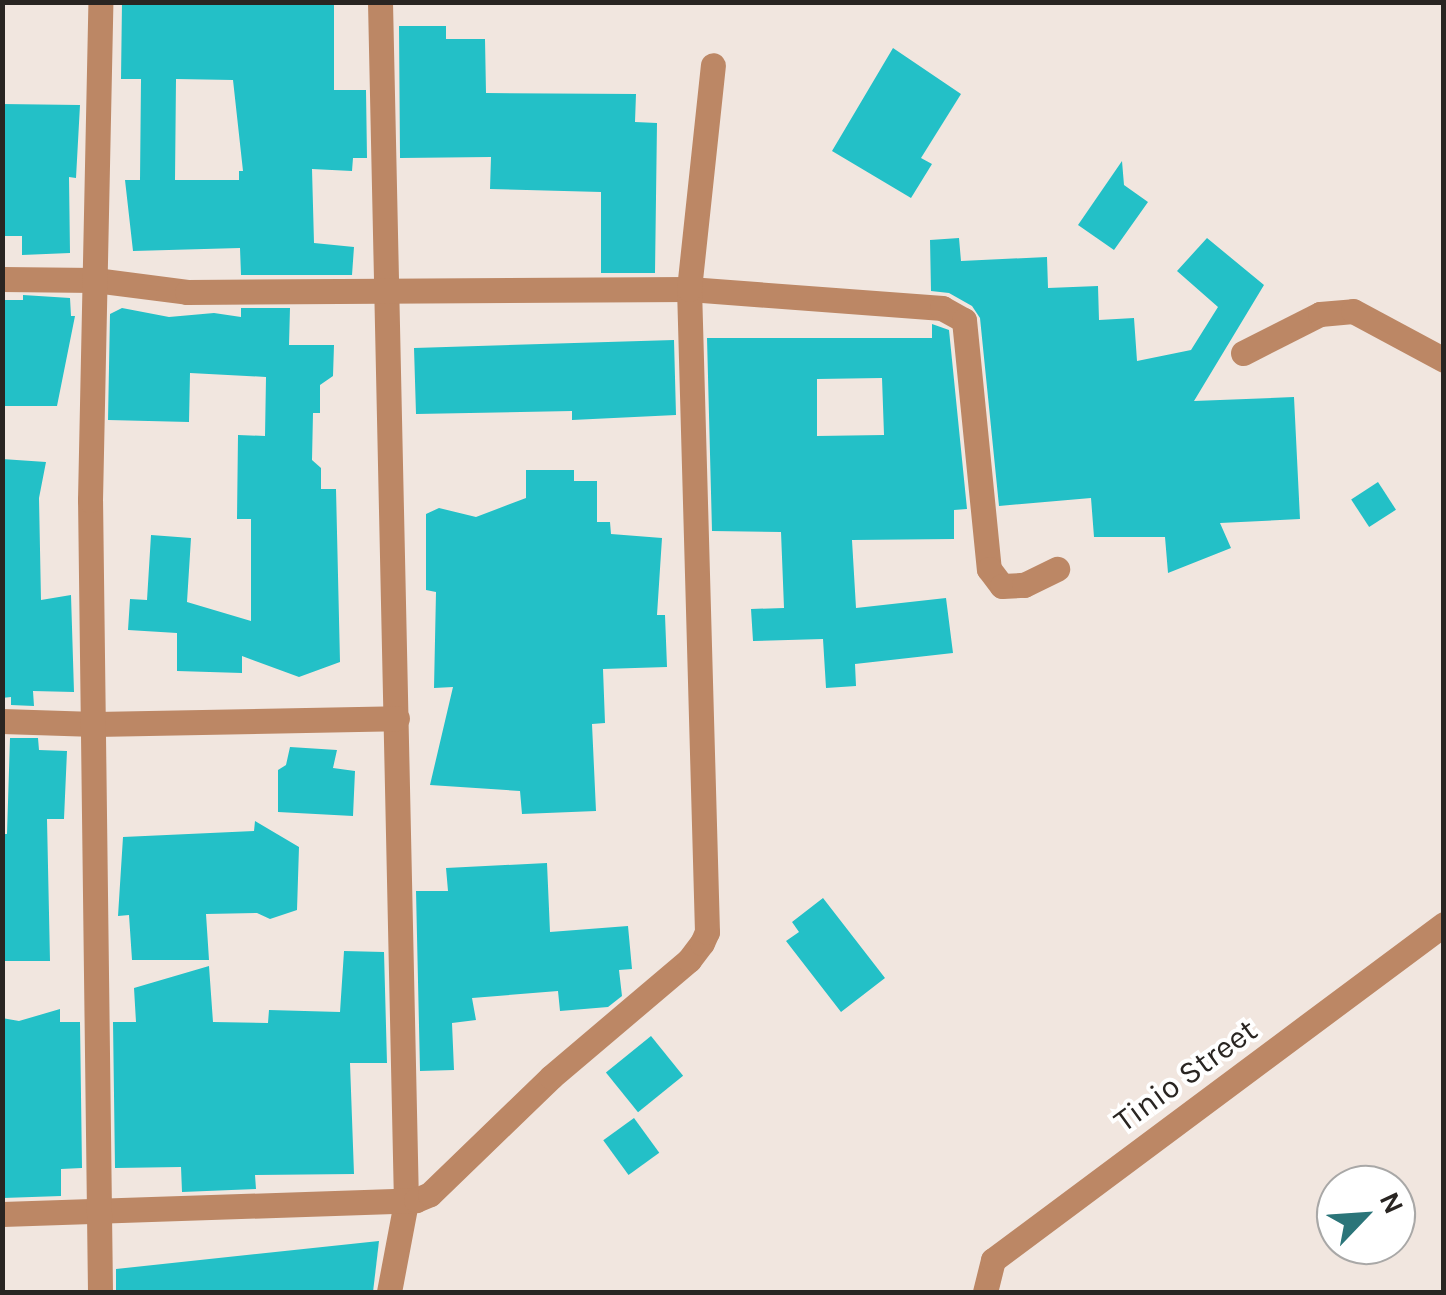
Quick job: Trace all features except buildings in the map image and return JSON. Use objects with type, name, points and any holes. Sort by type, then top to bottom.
[{"type":"street","points":[[100,2],[90,500],[100,1292]]},
{"type":"street","points":[[380,2],[406,1202],[389,1292]]},
{"type":"street","points":[[2,1214],[406,1202],[430,1194],[551,1078],[690,960],[706,932],[689,289],[713,65]]},
{"type":"street","points":[[2,279],[95,280],[187,292],[689,289],[942,308],[956,313],[966,330],[989,569],[1002,586],[1024,585],[1056,569]]},
{"type":"street","points":[[1244,354],[1320,314],[1353,311],[1444,360]]},
{"type":"street","points":[[2,722],[397,718]]},
{"type":"street","name":"Tinio Street","points":[[985,1292],[994,1260],[1031,1230],[1444,924]]}]
